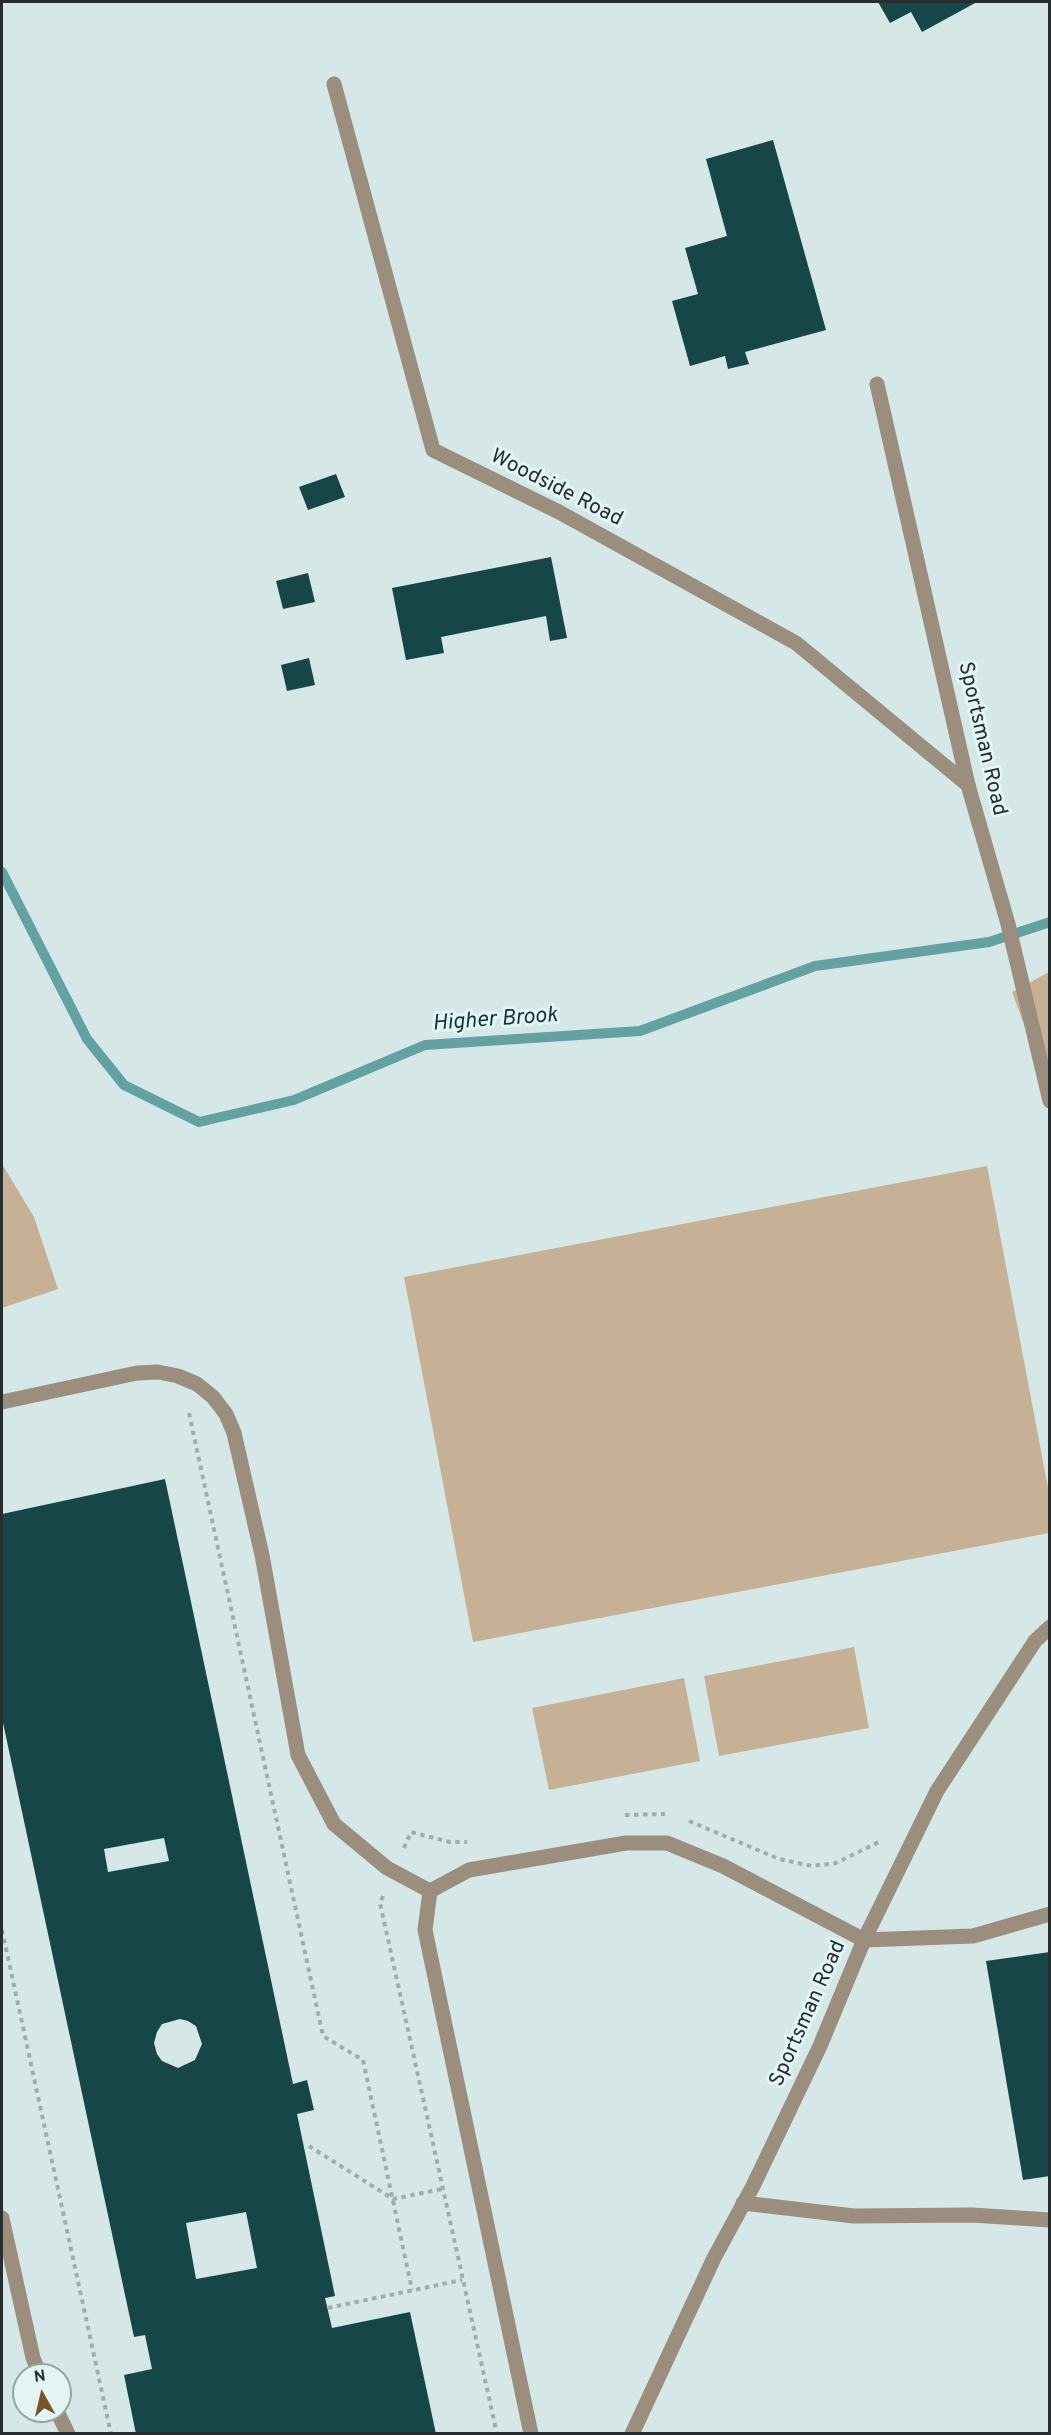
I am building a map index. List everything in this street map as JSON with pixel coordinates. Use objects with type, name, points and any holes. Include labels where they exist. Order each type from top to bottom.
[{"type":"street","name":"Woodside Road","points":[[334,84],[433,450],[558,512],[796,643],[968,785]]},
{"type":"street","name":"Sportsman Road","points":[[877,384],[968,785],[1008,924],[1050,1101]]},
{"type":"street","points":[[2,1402],[137,1373],[158,1372],[178,1376],[197,1384],[213,1397],[234,1433],[262,1555],[298,1755],[334,1824],[394,1872],[430,1891]]},
{"type":"street","name":"Sportsman Road","points":[[632,2433],[714,2258],[820,2046],[864,1940],[937,1791],[1035,1641],[1050,1627]]},
{"type":"street","points":[[430,1891],[469,1870],[626,1843],[668,1844],[723,1866],[864,1940],[973,1936],[1050,1914]]},
{"type":"street","points":[[430,1891],[424,1930],[531,2433]]},
{"type":"street","points":[[743,2203],[854,2216],[972,2215],[1050,2220]]},
{"type":"street","points":[[2,2218],[35,2363]]},
{"type":"path","points":[[181,1407],[189,1413],[323,2036],[363,2061],[412,2290]]},
{"type":"path","points":[[411,1832],[380,1903],[497,2433]]},
{"type":"path","points":[[2,1930],[111,2433]]},
{"type":"path","points":[[309,2146],[393,2199],[442,2189]]},
{"type":"path","points":[[328,2308],[462,2280]]},
{"type":"shaded area","points":[[1049,972],[1049,1092],[1012,992]]},
{"type":"shaded area","points":[[2,1164],[34,1217],[58,1289],[2,1308]]},
{"type":"shaded area","points":[[987,1166],[1049,1493],[1049,1533],[473,1642],[404,1277]]},
{"type":"shaded area","points":[[854,1647],[869,1728],[719,1756],[704,1676]]},
{"type":"shaded area","points":[[684,1678],[700,1761],[549,1790],[532,1708]]},
{"type":"building","points":[[878,2],[977,2],[922,32],[911,12],[890,23]]},
{"type":"building","points":[[773,140],[826,330],[745,352],[749,364],[728,369],[725,356],[690,366],[672,301],[698,294],[685,248],[727,236],[706,159]]},
{"type":"building","points":[[336,474],[345,497],[308,510],[299,487]]},
{"type":"building","points":[[551,557],[567,638],[550,641],[546,616],[441,637],[444,653],[406,660],[392,588]]},
{"type":"building","points":[[308,573],[315,602],[283,609],[276,581]]},
{"type":"building","points":[[309,658],[315,685],[287,691],[281,665]]},
{"type":"building","points":[[165,1479],[293,2084],[307,2080],[314,2110],[297,2114],[335,2296],[325,2298],[332,2328],[410,2312],[436,2434],[136,2434],[124,2375],[152,2369],[145,2335],[134,2337],[2,1718],[2,1514]],"holes":[[[164,1838],[169,1861],[108,1872],[104,1849]],[[180,2019],[196,2026],[202,2044],[195,2060],[178,2068],[162,2061],[154,2043],[162,2024]],[[246,2212],[257,2268],[196,2279],[186,2223]]]},
{"type":"building","points":[[1050,1952],[1050,2176],[1023,2180],[986,1961]]},
{"type":"waterway","name":"Higher Brook","points":[[2,872],[87,1039],[124,1085],[199,1122],[294,1100],[425,1045],[640,1031],[815,966],[989,942],[1050,922]]}]
